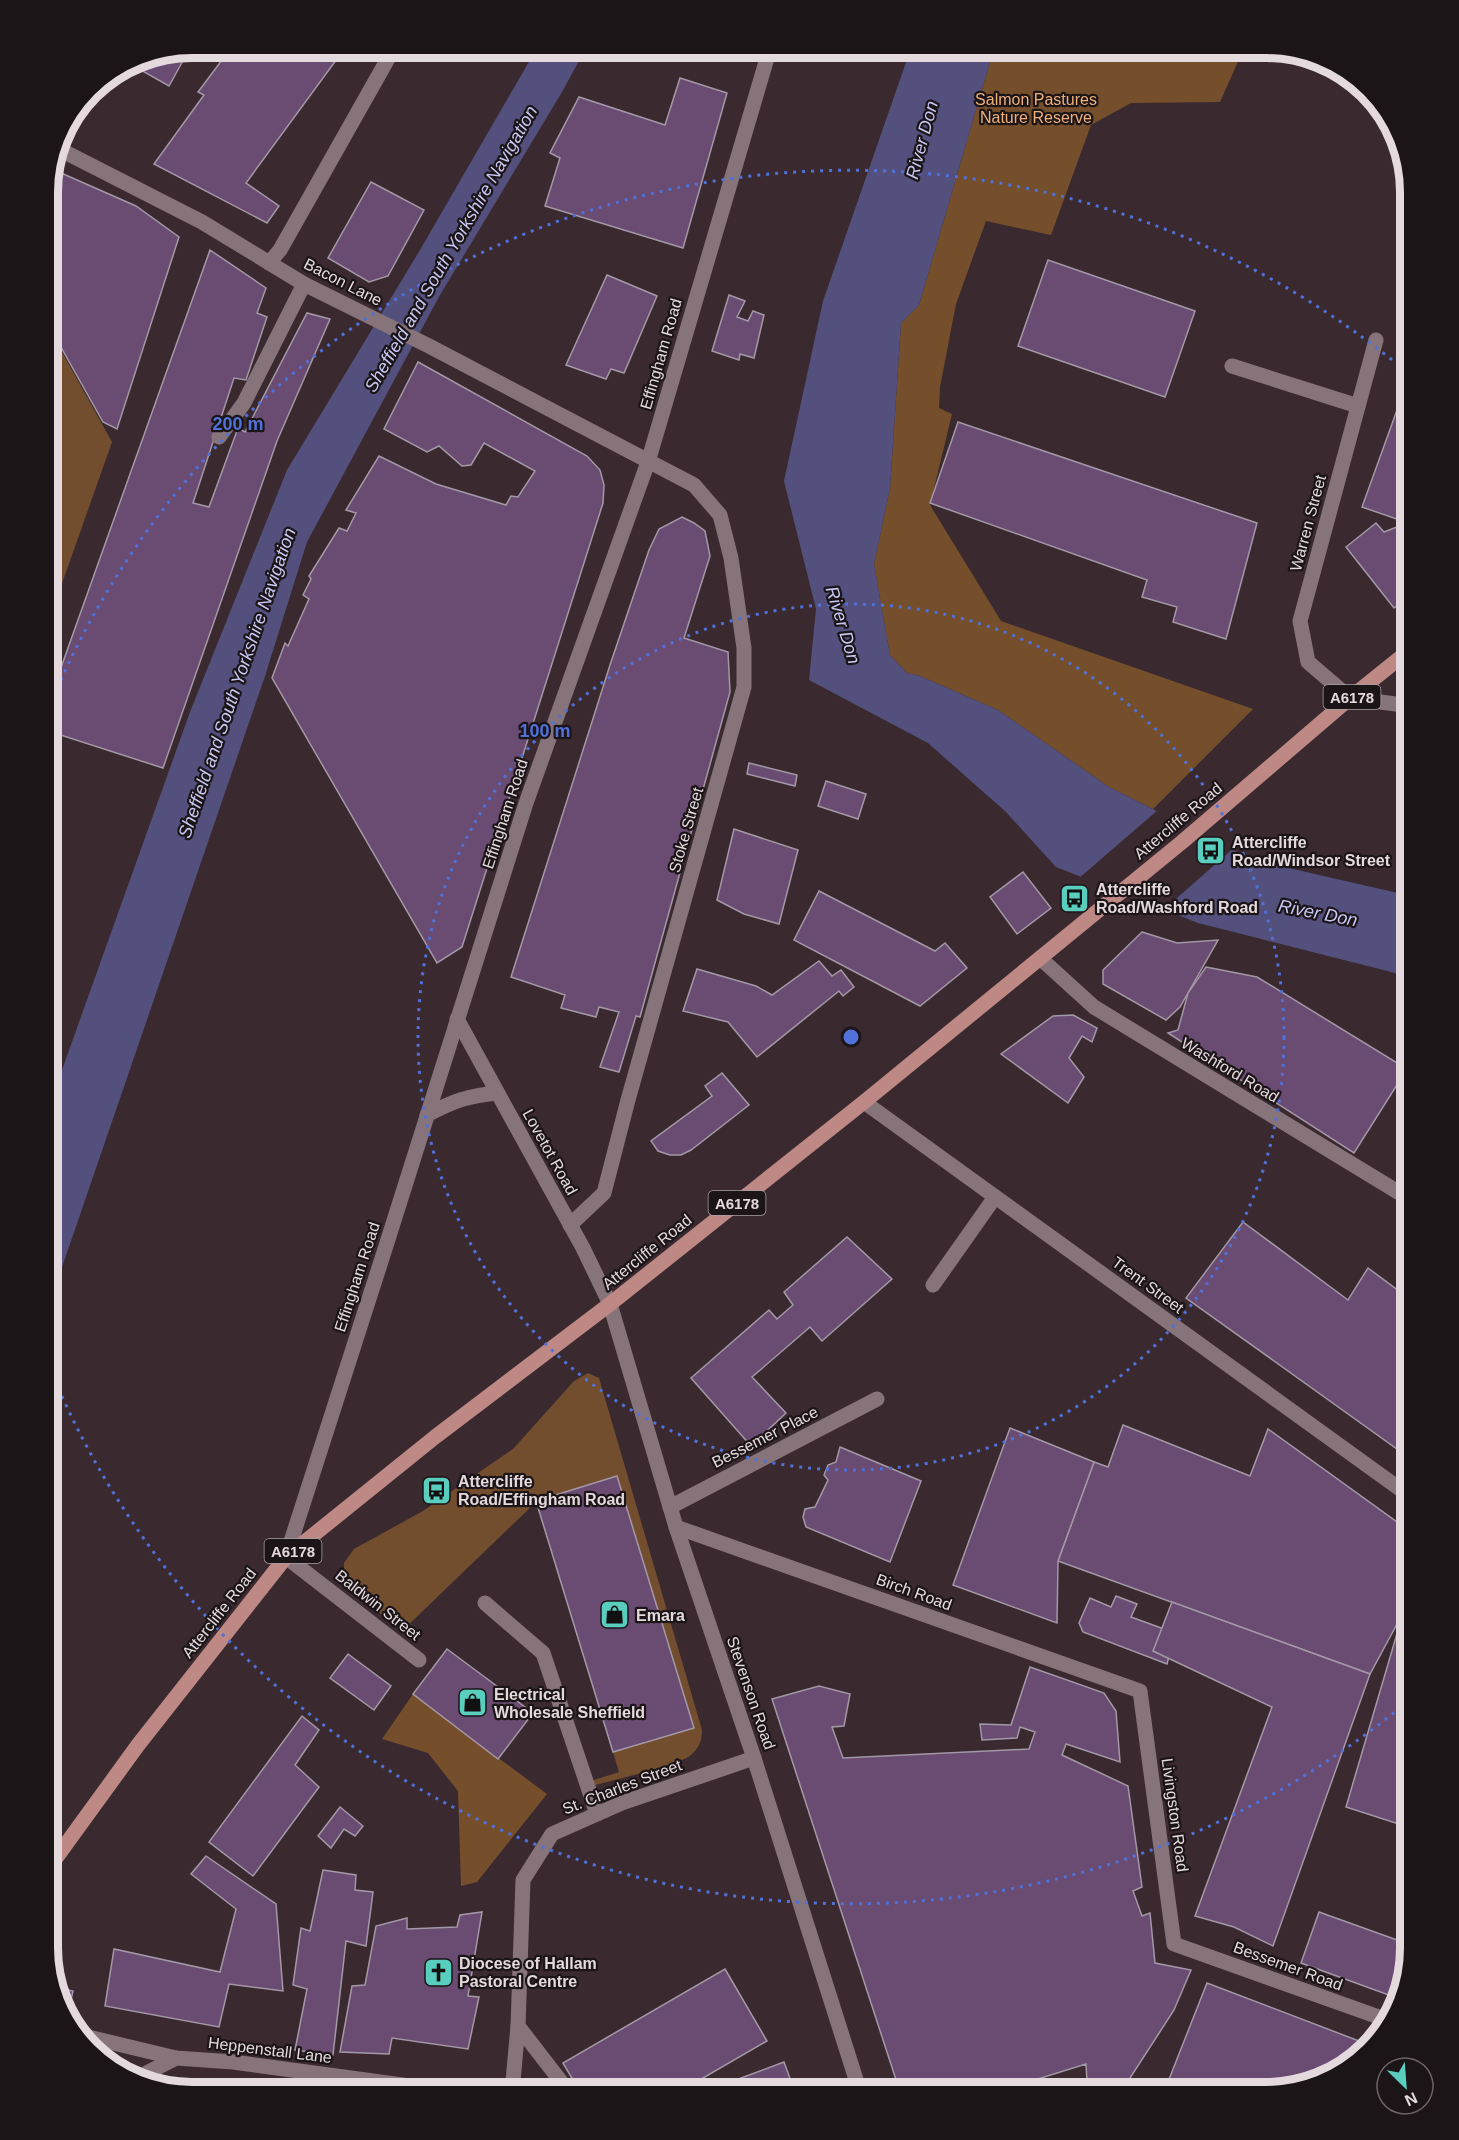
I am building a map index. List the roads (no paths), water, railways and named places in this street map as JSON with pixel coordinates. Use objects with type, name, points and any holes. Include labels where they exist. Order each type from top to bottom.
[{"type":"main road","name":"Attercliffe Road","points":[[58,1855],[138,1745],[286,1557],[435,1437],[610,1304],[864,1102],[1257,779],[1400,658]]},
{"type":"street","points":[[269,263],[280,250],[388,58]]},
{"type":"street","name":"Effingham Road","points":[[286,1557],[526,803],[648,462],[767,59]]},
{"type":"street","name":"Bacon Lane","points":[[65,151],[202,222],[304,284],[429,346],[648,462]]},
{"type":"street","points":[[219,437],[244,403],[304,284]]},
{"type":"street","name":"Warren Street","points":[[1350,698],[1308,662],[1300,621],[1376,340]]},
{"type":"street","points":[[1232,366],[1358,406]]},
{"type":"street","name":"Stoke Street","points":[[570,1225],[604,1193],[744,687],[744,648],[731,558],[720,515],[694,485],[648,462]]},
{"type":"street","points":[[1350,698],[1400,705]]},
{"type":"street","name":"Washford Road","points":[[1040,958],[1094,1007],[1400,1193]]},
{"type":"street","name":"Lovetot Road","points":[[457,1019],[570,1225],[610,1304]]},
{"type":"street","points":[[427,1115],[471,1095],[497,1093]]},
{"type":"street","name":"Trent Street","points":[[864,1102],[1400,1489]]},
{"type":"street","points":[[933,1285],[995,1197]]},
{"type":"street","name":"Stevenson Road","points":[[610,1304],[676,1527],[754,1758],[857,2082]]},
{"type":"street","name":"Bessemer Place","points":[[670,1507],[877,1399]]},
{"type":"street","name":"Birch Road","points":[[676,1527],[1140,1691]]},
{"type":"street","name":"Baldwin Street","points":[[286,1557],[419,1660]]},
{"type":"street","points":[[485,1603],[543,1653],[597,1814]]},
{"type":"street","name":"Livingston Road","points":[[1140,1691],[1174,1944]]},
{"type":"street","name":"St. Charles Street","points":[[513,2081],[518,2026],[523,1880],[552,1834],[622,1803],[754,1758]]},
{"type":"street","name":"Bessemer Road","points":[[1174,1944],[1381,2018]]},
{"type":"street","points":[[518,2026],[561,2081]]},
{"type":"street","name":"Heppenstall Lane","points":[[95,2039],[176,2058],[233,2062],[374,2081]]},
{"type":"street","points":[[147,2073],[176,2058]]},
{"type":"water","name":"Sheffield and South Yorkshire Navigation","points":[[531,58],[580,58],[440,295],[307,542],[265,676],[58,1278],[58,1080],[190,712],[287,470],[420,250]]},
{"type":"water","name":"River Don","points":[[907,59],[991,59],[919,305],[901,323],[890,488],[874,564],[890,655],[907,673],[920,676],[998,710],[1109,787],[1254,860],[1400,893],[1400,974],[1198,923],[1056,867],[1006,812],[928,743],[809,680],[816,609],[784,481],[823,301]]},
{"type":"place","name":"Attercliffe Road/Windsor Street","points":[[1211,851]]},
{"type":"place","name":"Attercliffe Road/Washford Road","points":[[1075,898]]},
{"type":"place","name":"Attercliffe Road/Effingham Road","points":[[437,1490]]},
{"type":"place","name":"Emara","points":[[615,1615]]},
{"type":"place","name":"Electrical Wholesale Sheffield","points":[[473,1703]]},
{"type":"place","name":"Diocese of Hallam Pastoral Centre","points":[[438,1972]]},
{"type":"park label","name":"Salmon Pastures Nature Reserve","points":[[1036,108]]}]
